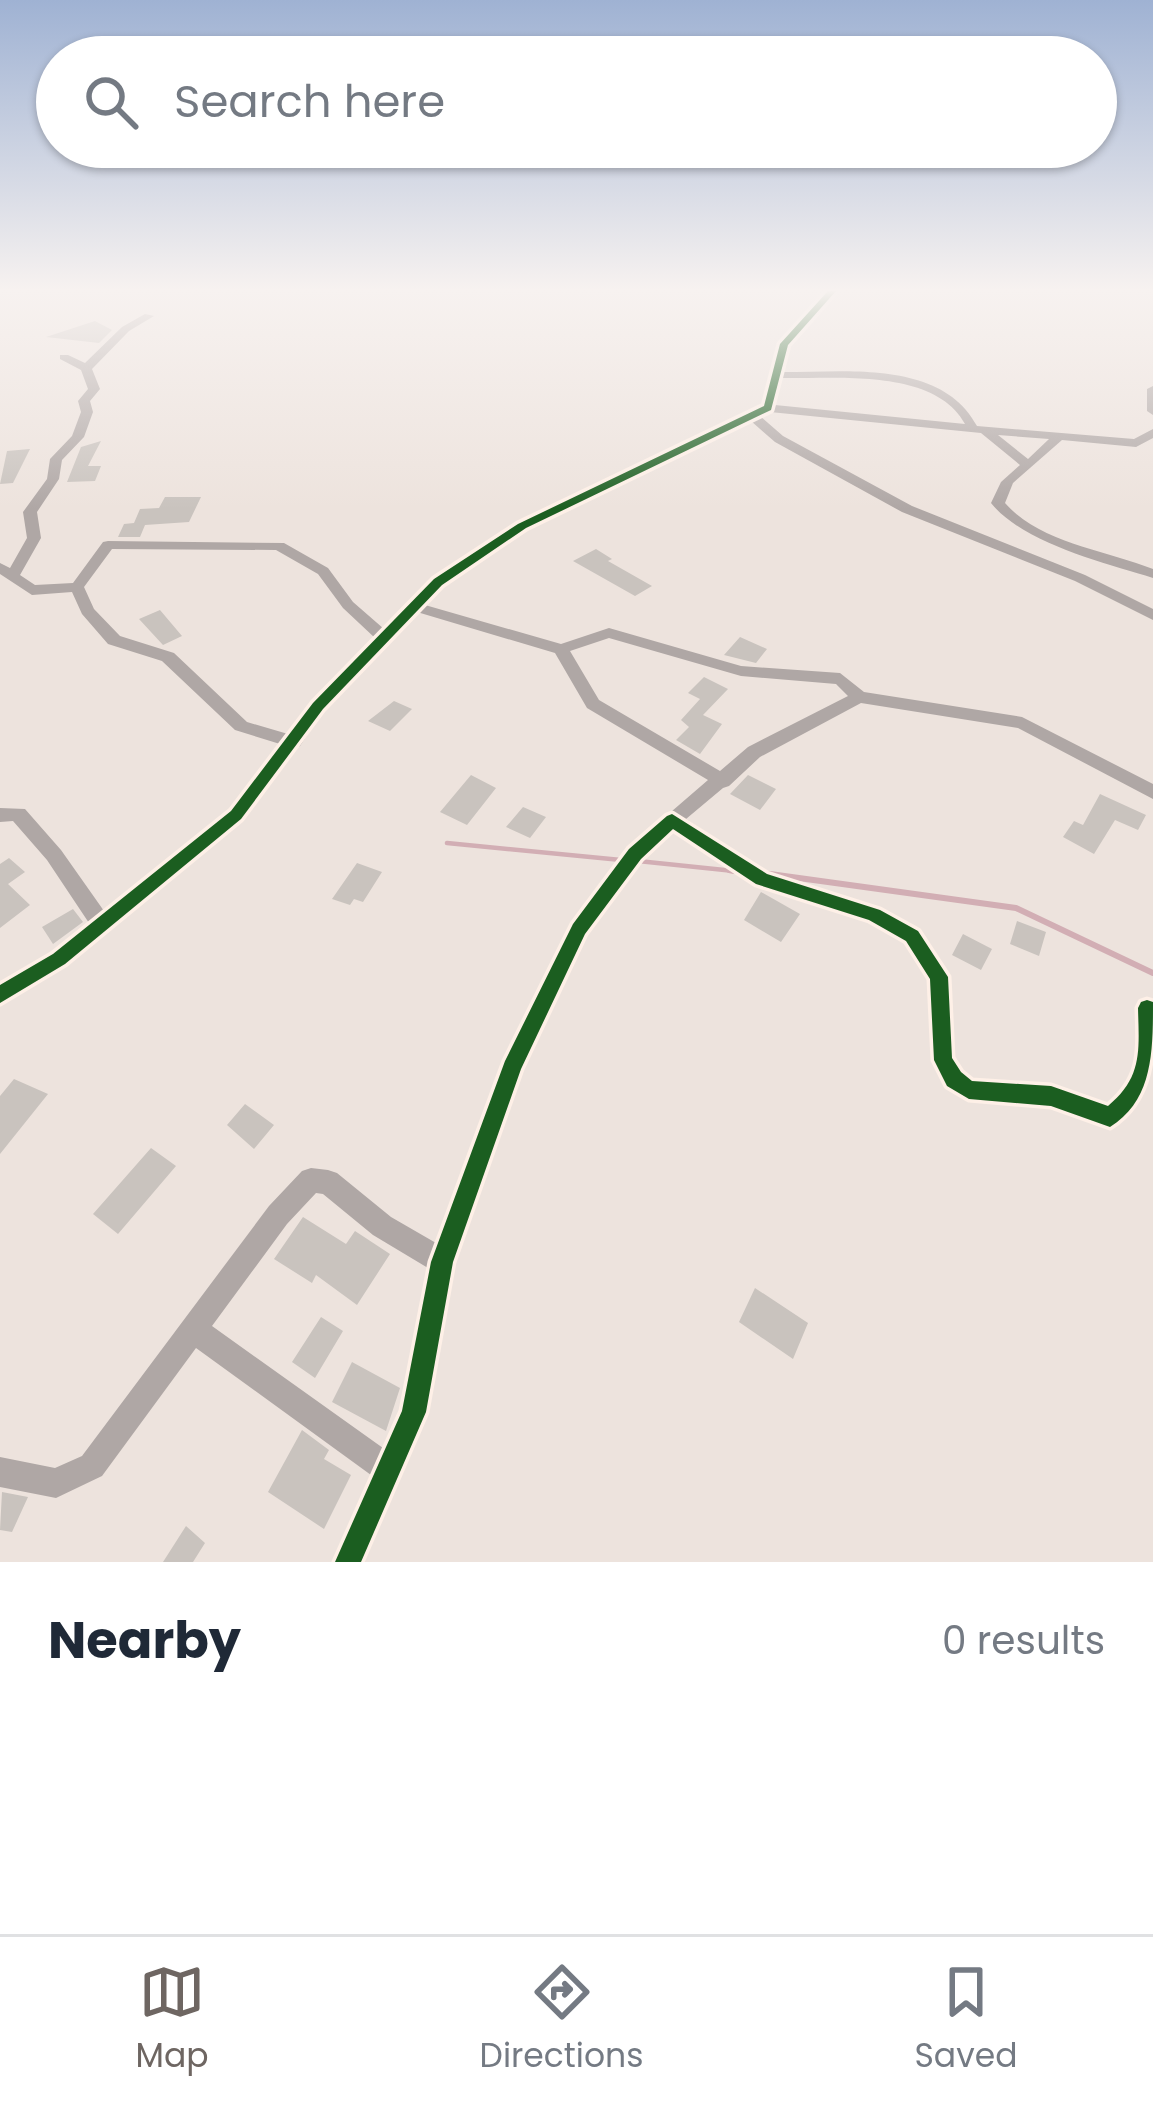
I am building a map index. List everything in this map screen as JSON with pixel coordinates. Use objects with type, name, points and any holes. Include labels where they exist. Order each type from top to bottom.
[{"type":"street","points":[[77,587],[32,590],[6,572],[34,538],[30,512],[52,479],[56,459],[78,437],[87,412],[84,401],[94,389],[86,368],[78,364]]},
{"type":"street","points":[[86,368],[91,364]]},
{"type":"street","points":[[768,408],[779,364]]},
{"type":"street","points":[[775,375],[933,386],[967,409],[978,430],[1028,465]]},
{"type":"street","points":[[1153,388],[1153,411]]},
{"type":"street","points":[[0,995],[102,926],[236,815],[318,706],[412,606],[495,541],[751,415],[768,408],[1136,443],[1153,433]]},
{"type":"street","points":[[751,415],[779,439],[907,509],[1080,578],[1153,615]]},
{"type":"street","points":[[1060,436],[1007,478],[998,503],[1005,514],[1046,536],[1153,574]]},
{"type":"street","points":[[77,587],[108,544],[280,546],[323,571],[348,605],[385,638]]},
{"type":"street","points":[[77,587],[86,611],[114,640],[168,657],[241,726],[293,742]]},
{"type":"street","points":[[412,606],[561,649],[609,633],[741,671],[840,679],[859,697],[1022,723],[1153,792]]},
{"type":"street","points":[[561,649],[592,704],[723,781]]},
{"type":"street","points":[[348,1562],[414,1412],[442,1262],[512,1066],[563,958],[634,854],[672,820],[770,742],[859,697]]},
{"type":"street","points":[[0,800],[54,854],[102,926]]},
{"type":"street","points":[[672,820],[762,879],[874,915],[912,937],[939,977],[943,1060],[954,1079],[969,1090],[1051,1096],[1100,1118],[1111,1117],[1145,1089],[1151,1069],[1147,1008]]},
{"type":"street","points":[[0,1472],[56,1483],[92,1466],[278,1215],[311,1180],[328,1182],[382,1226],[442,1262]]},
{"type":"street","points":[[195,1330],[386,1468]]},
{"type":"building","points":[[101,441],[88,466],[101,466],[95,481],[67,482],[81,447]]},
{"type":"building","points":[[30,449],[13,483],[0,484],[7,451]]},
{"type":"building","points":[[165,497],[201,497],[189,522],[145,525],[140,537],[118,537],[124,524],[134,523],[140,509],[159,508]]},
{"type":"building","points":[[596,549],[652,586],[635,596],[573,561]]},
{"type":"building","points":[[160,610],[182,636],[163,645],[139,619]]},
{"type":"building","points":[[740,637],[767,649],[756,663],[724,655]]},
{"type":"building","points":[[704,677],[728,689],[703,715],[722,724],[700,754],[676,740],[689,727],[681,720],[700,699],[688,693]]},
{"type":"building","points":[[394,701],[412,709],[390,731],[368,721]]},
{"type":"building","points":[[471,775],[496,788],[467,825],[440,812]]},
{"type":"building","points":[[748,775],[776,789],[760,810],[730,794]]},
{"type":"building","points":[[1100,794],[1146,815],[1138,830],[1115,820],[1094,854],[1063,837],[1074,821],[1083,825]]},
{"type":"building","points":[[523,807],[546,817],[530,838],[506,827]]},
{"type":"building","points":[[9,858],[25,872],[8,884],[30,905],[0,928],[0,864]]},
{"type":"building","points":[[357,863],[382,872],[363,902],[354,899],[350,905],[332,899]]},
{"type":"building","points":[[761,892],[800,914],[781,942],[744,920]]},
{"type":"building","points":[[73,909],[83,922],[53,944],[42,927]]},
{"type":"building","points":[[1017,921],[1046,932],[1039,956],[1010,944]]},
{"type":"building","points":[[963,934],[992,949],[981,970],[952,955]]},
{"type":"building","points":[[14,1079],[48,1094],[0,1154],[0,1096]]},
{"type":"building","points":[[245,1104],[274,1125],[254,1149],[227,1125]]},
{"type":"building","points":[[151,1148],[176,1166],[118,1234],[93,1214]]},
{"type":"building","points":[[303,1217],[346,1244],[355,1231],[390,1254],[357,1305],[316,1275],[312,1283],[274,1259]]},
{"type":"building","points":[[755,1288],[808,1323],[793,1359],[739,1322]]},
{"type":"building","points":[[321,1317],[343,1331],[315,1378],[292,1362]]},
{"type":"building","points":[[352,1362],[400,1388],[386,1431],[332,1402]]},
{"type":"building","points":[[302,1430],[329,1450],[324,1459],[351,1475],[324,1529],[268,1492]]},
{"type":"building","points":[[2,1492],[28,1497],[12,1532],[0,1530]]},
{"type":"building","points":[[186,1526],[205,1543],[193,1562],[163,1562]]},
{"type":"waterway","points":[[447,843],[621,860]]},
{"type":"waterway","points":[[638,861],[734,871],[729,870]]},
{"type":"waterway","points":[[770,874],[1016,908],[1153,973]]},
{"type":"cycle path","points":[[0,995],[59,959],[236,815],[318,706],[438,582],[522,526],[768,408],[779,364]]},
{"type":"cycle path","points":[[348,1562],[414,1412],[442,1262],[512,1067],[579,929],[635,854],[672,820],[762,879],[874,915],[912,936],[939,977],[943,1060],[954,1079],[969,1090],[1051,1096],[1110,1117],[1141,1082],[1148,1043],[1147,1008]]}]
